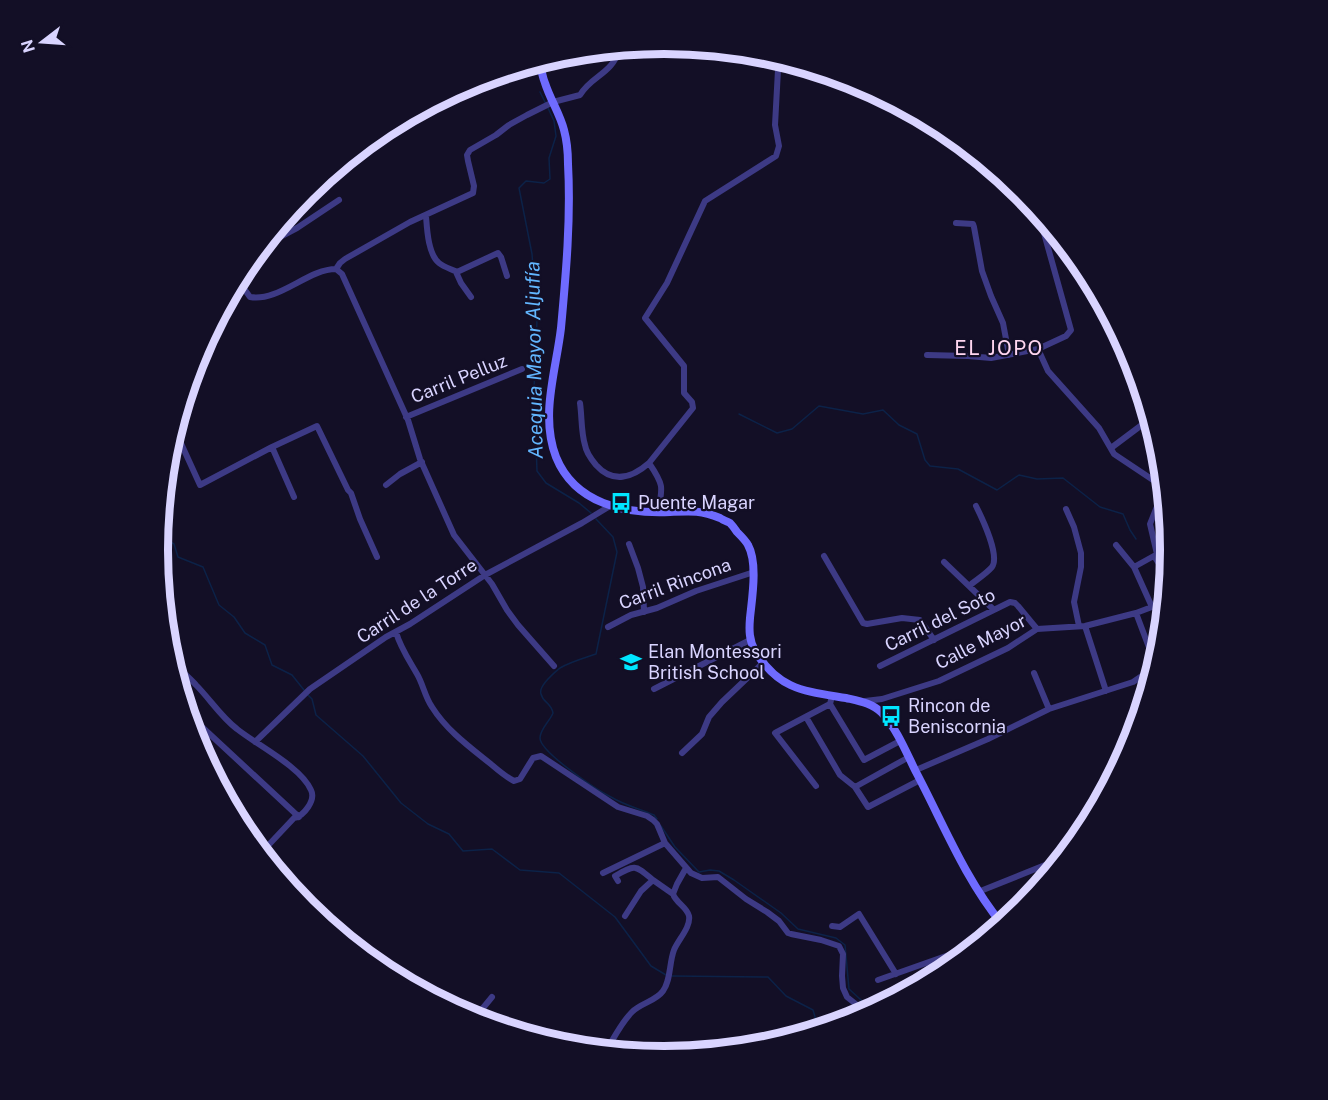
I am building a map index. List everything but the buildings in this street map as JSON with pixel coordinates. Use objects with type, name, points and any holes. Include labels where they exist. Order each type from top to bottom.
[{"type":"main road","points":[[542,70],[549,104],[564,129],[568,164],[568,240],[560,331],[550,387],[549,423],[558,460],[568,478],[580,489],[610,506],[626,510],[658,512],[694,510],[729,522],[749,546],[754,572],[750,640],[763,663],[770,672],[791,687],[831,700],[855,700],[872,705],[885,717],[916,770],[978,892],[997,917]]},
{"type":"street","points":[[336,269],[345,259],[388,233],[473,193],[474,186],[467,155],[470,150],[517,120],[549,104],[580,95],[584,88],[609,69],[617,56]]},
{"type":"street","points":[[580,403],[585,446],[591,458],[604,473],[614,477],[640,471],[693,408],[692,402],[684,393],[684,366],[645,318],[667,283],[705,201],[776,156],[779,146],[775,125],[779,68]]},
{"type":"street","points":[[279,238],[339,200]]},
{"type":"street","points":[[426,216],[429,239],[435,258],[456,272],[471,297]]},
{"type":"street","points":[[956,223],[973,224],[982,271],[1004,323],[1009,355]]},
{"type":"street","points":[[927,355],[991,358],[1038,349],[1066,336],[1071,330],[1043,230]]},
{"type":"street","points":[[456,272],[498,253],[507,276]]},
{"type":"street","points":[[243,288],[250,297],[259,298],[331,269],[336,269],[342,274],[406,417],[422,462],[454,535],[492,584],[518,625],[554,666]]},
{"type":"street","points":[[1038,349],[1048,371],[1099,428],[1114,454],[1155,482]]},
{"type":"street","name":"Carril Pelluz","points":[[406,417],[522,369]]},
{"type":"street","points":[[1111,448],[1144,424]]},
{"type":"street","points":[[180,444],[200,486],[272,447],[317,426],[351,493],[377,557]]},
{"type":"street","points":[[272,447],[294,496]]},
{"type":"street","points":[[386,485],[422,462]]},
{"type":"street","points":[[649,463],[662,484],[663,491],[658,512]]},
{"type":"street","points":[[1158,505],[1150,524],[1156,555],[1160,562]]},
{"type":"street","name":"Carril de la Torre","points":[[255,742],[310,689],[386,637],[485,575],[610,506]]},
{"type":"street","points":[[969,586],[991,568],[994,561],[987,529],[976,506]]},
{"type":"street","points":[[1066,509],[1081,553],[1081,567],[1074,602],[1106,691]]},
{"type":"street","points":[[629,544],[641,577],[644,612]]},
{"type":"street","points":[[1116,545],[1134,567],[1152,606]]},
{"type":"street","points":[[1134,567],[1160,553]]},
{"type":"street","points":[[824,556],[863,623],[902,618],[920,620],[934,640]]},
{"type":"street","points":[[944,562],[993,609]]},
{"type":"street","name":"Carril Rincona","points":[[608,627],[631,615],[657,608],[715,584],[754,572]]},
{"type":"street","name":"Carril del Soto","points":[[880,666],[1006,603],[1015,603],[1037,629]]},
{"type":"street","name":"Calle Mayor","points":[[855,700],[882,699],[939,681],[1008,648],[1037,629],[1082,626],[1136,613],[1157,604]]},
{"type":"street","points":[[1136,613],[1149,651]]},
{"type":"street","points":[[396,632],[432,708],[460,739],[511,780],[520,779],[533,758],[541,756],[618,807],[653,820],[665,843],[686,868],[696,876],[718,877],[746,900],[779,921],[788,933],[838,946],[843,954],[842,983],[845,993],[858,1006]]},
{"type":"street","points":[[654,689],[750,640]]},
{"type":"street","points":[[682,753],[702,734],[709,717],[722,702],[763,663]]},
{"type":"street","points":[[184,673],[230,723],[285,763],[311,788],[311,801],[299,817],[294,818],[267,847]]},
{"type":"street","points":[[1034,673],[1049,709]]},
{"type":"street","points":[[916,770],[983,742],[1049,709],[1133,682],[1144,675]]},
{"type":"street","points":[[882,699],[879,705],[885,717]]},
{"type":"street","points":[[816,786],[776,733],[831,700],[864,760],[900,741]]},
{"type":"street","points":[[806,717],[840,775],[855,787],[868,807],[921,780]]},
{"type":"street","points":[[200,724],[299,817]]},
{"type":"street","points":[[855,787],[909,757]]},
{"type":"street","points":[[603,873],[665,843]]},
{"type":"street","points":[[978,892],[1048,864]]},
{"type":"street","points":[[618,881],[615,876],[630,867],[638,868],[673,894]]},
{"type":"street","points":[[611,1043],[632,1012],[657,997],[666,985],[674,950],[689,922],[684,908],[675,900],[673,894],[686,868]]},
{"type":"street","points":[[625,916],[641,891],[653,880]]},
{"type":"street","points":[[832,926],[840,927],[860,914],[896,974]]},
{"type":"street","points":[[878,980],[951,954]]},
{"type":"street","points":[[481,1011],[492,997]]},
{"type":"waterway","name":"Acequia Mayor Aljufía","points":[[540,92],[546,104]]},
{"type":"waterway","name":"Acequia Mayor Aljufía","points":[[548,108],[554,121],[556,136],[549,158],[550,179],[544,183],[526,181],[519,188],[532,254],[537,320],[534,390],[537,471],[546,483],[591,513]]},
{"type":"waterway","points":[[739,414],[777,433],[792,429],[819,406],[863,414],[883,410],[899,425],[917,434],[925,460],[930,466],[958,469],[997,490],[1019,475],[1037,479],[1063,478],[1100,507],[1123,514],[1136,539]]},
{"type":"waterway","name":"Acequia Mayor Aljufía","points":[[596,519],[613,537],[617,552],[596,654],[560,668],[544,684],[541,694],[553,713],[540,738],[549,752],[582,779],[616,800],[654,815],[657,819]]},
{"type":"waterway","points":[[168,541],[174,544],[178,557],[203,567],[219,605],[234,617],[245,633],[265,645],[272,665],[292,675],[304,690]]},
{"type":"waterway","points":[[307,694],[312,699],[316,715],[363,756],[401,803],[428,824],[449,834],[463,851],[492,849],[520,870],[559,873],[615,917],[651,966],[666,975]]},
{"type":"waterway","name":"Acequia Mayor Aljufía","points":[[661,826],[675,847],[699,872],[719,871],[781,913],[798,929],[836,938],[845,945],[849,989],[865,1003]]},
{"type":"waterway","points":[[672,976],[768,977],[786,996],[813,1010],[817,1022]]},
{"type":"place","name":"Puente Magar","points":[[621,503]]},
{"type":"place","name":"Elan Montessori British School","points":[[631,662]]},
{"type":"place","name":"Rincon de Beniscornia","points":[[891,716]]},
{"type":"district","name":"EL JOPO","points":[[999,348]]}]
